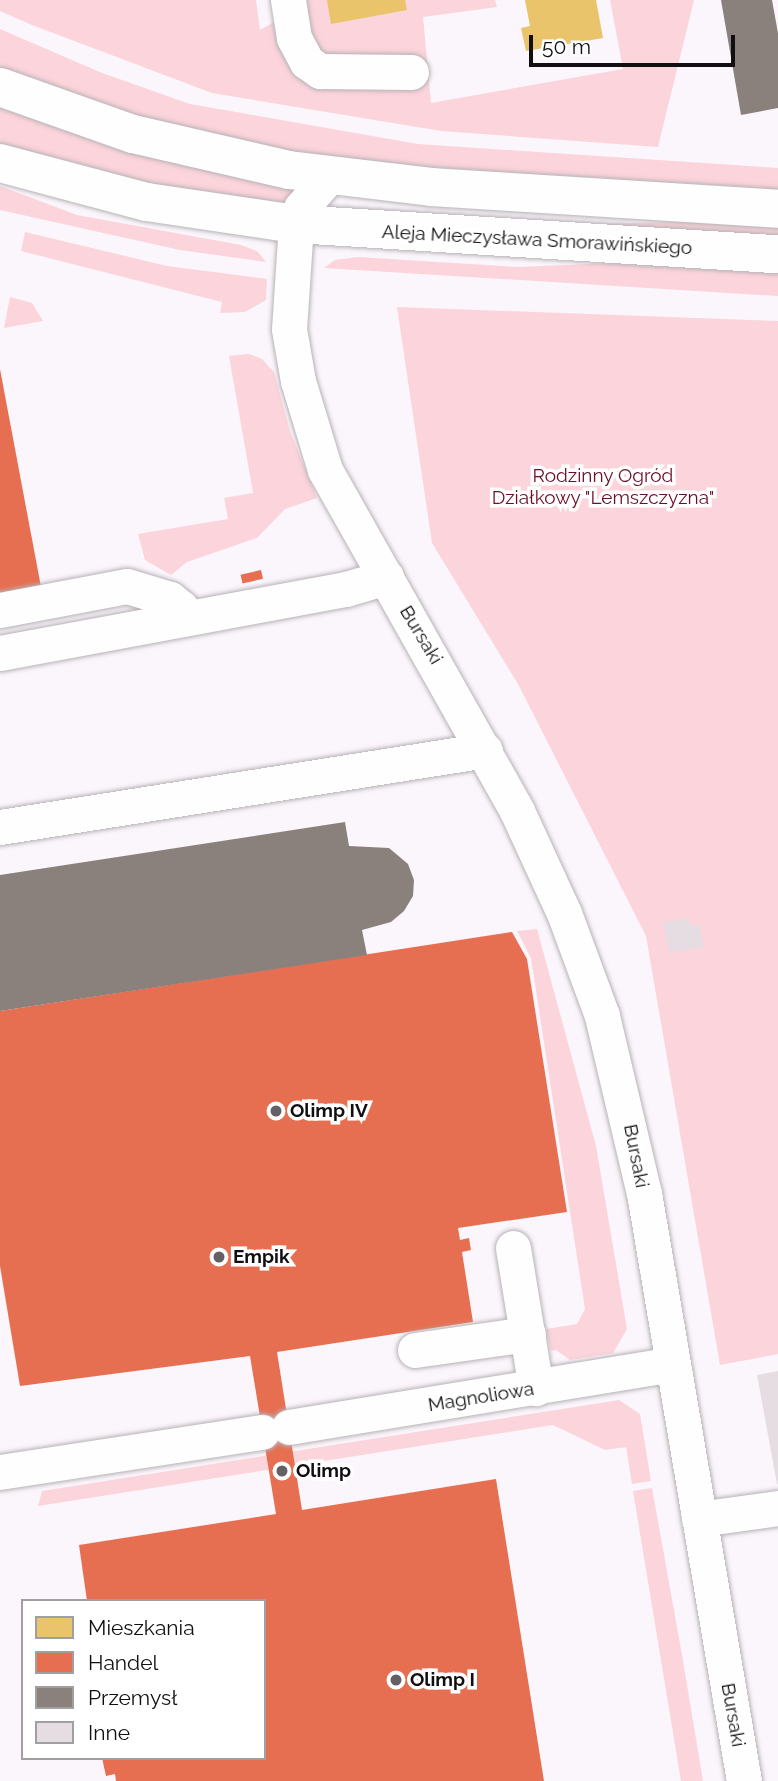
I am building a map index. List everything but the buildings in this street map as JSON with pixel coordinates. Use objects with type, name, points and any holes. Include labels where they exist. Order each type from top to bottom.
[{"type":"main road","points":[[0,87],[133,134],[330,176],[778,209]]},
{"type":"main road","name":"Aleja Mieczysława Smorawińskiego","points":[[0,163],[147,202],[296,224],[778,254]]},
{"type":"street","points":[[288,0],[294,38],[307,62],[320,71],[411,72]]},
{"type":"street","points":[[296,224],[301,208],[330,176]]},
{"type":"street","name":"Bursaki","points":[[296,224],[289,329],[298,381],[325,470],[485,750],[559,900],[602,1016],[631,1129],[744,1781]]},
{"type":"street","points":[[0,653],[346,589],[386,577]]},
{"type":"street","points":[[0,610],[127,586],[170,599],[181,608],[182,619]]},
{"type":"street","points":[[0,827],[485,750]]},
{"type":"street","points":[[513,1248],[536,1388]]},
{"type":"street","points":[[415,1350],[527,1334]]},
{"type":"street","name":"Magnoliowa","points":[[0,1472],[673,1364]]},
{"type":"street","points":[[0,1443],[0,1472]]},
{"type":"street","points":[[699,1519],[778,1508]]},
{"type":"green space","points":[[0,0],[256,0],[260,30],[288,14],[292,0],[495,0],[497,7],[423,17],[431,103],[623,69],[610,0],[694,0],[658,147],[441,131],[212,93],[0,11]]},
{"type":"green space","points":[[0,29],[102,73],[190,104],[418,144],[778,168],[778,193],[529,179],[285,152],[153,122],[0,71]]},
{"type":"green space","points":[[0,103],[306,187],[283,209],[164,188],[0,147]]},
{"type":"green space","points":[[0,186],[77,215],[241,245],[257,251],[266,262],[180,250],[0,210]]},
{"type":"green space","points":[[681,222],[778,228],[778,239],[590,224]]},
{"type":"green space","points":[[25,232],[167,266],[267,279],[266,300],[245,312],[220,313],[222,302],[21,251]]},
{"type":"green space","points":[[358,257],[518,267],[638,262],[778,270],[778,296],[324,268],[335,260]]},
{"type":"green space","points":[[10,297],[32,303],[43,321],[4,328]]},
{"type":"green space","name":"Rodzinny Ogród Działkowy \"Lemszczyzna\"","points":[[397,307],[778,321],[778,1354],[720,1365],[646,936],[518,684],[432,543]]},
{"type":"green space","points":[[249,354],[262,359],[274,372],[290,431],[317,498],[285,509],[257,538],[187,562],[171,575],[145,560],[138,534],[228,519],[224,498],[253,493],[229,356]]},
{"type":"green space","points":[[537,929],[596,1146],[627,1329],[613,1353],[570,1360],[556,1350],[551,1351],[546,1329],[577,1324],[585,1309],[531,958],[517,931]]},
{"type":"green space","points":[[619,1400],[640,1414],[651,1481],[632,1484],[626,1447],[605,1450],[553,1425],[38,1506],[42,1491]]},
{"type":"green space","points":[[652,1488],[703,1781],[681,1781],[633,1491]]},
{"type":"place","name":"Olimp IV","points":[[276,1111]]},
{"type":"place","name":"Empik","points":[[219,1257]]},
{"type":"place","name":"Olimp","points":[[282,1471]]},
{"type":"place","name":"Olimp I","points":[[396,1680]]}]
